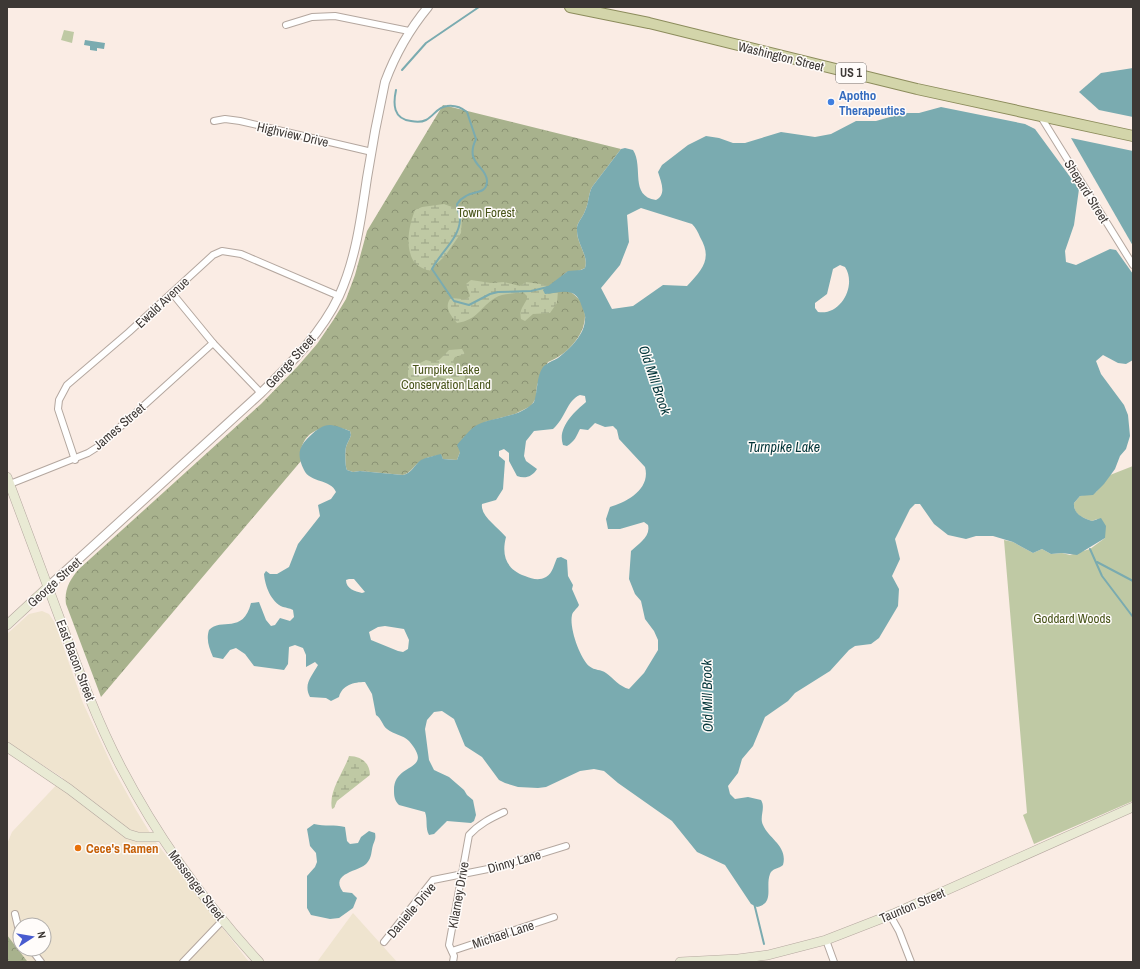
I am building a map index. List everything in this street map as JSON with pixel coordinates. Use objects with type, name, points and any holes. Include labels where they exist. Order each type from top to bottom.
[{"type":"main road","name":"Washington Street","points":[[570,7],[684,31],[869,77],[1041,117],[1133,136]]},
{"type":"main road","name":"East Bacon Street","points":[[8,481],[80,674],[105,735],[121,768],[161,837]]},
{"type":"main road","name":"George Street","points":[[7,625],[48,587]]},
{"type":"main road","name":"Messenger Street","points":[[7,747],[69,789],[128,834],[138,837],[161,837],[223,920],[259,962]]},
{"type":"main road","name":"Taunton Street","points":[[680,962],[738,959],[768,955],[826,940],[890,915],[1133,807]]},
{"type":"street","name":"George Street","points":[[48,587],[261,393],[310,340],[339,296],[354,253],[360,226],[385,82],[392,62],[409,31],[427,7]]},
{"type":"street","points":[[286,25],[312,16],[335,16],[409,31]]},
{"type":"street","name":"Shepard Street","points":[[1041,117],[1133,265]]},
{"type":"street","name":"Highview Drive","points":[[214,121],[225,119],[240,121],[372,152]]},
{"type":"street","name":"Ewald Avenue","points":[[75,460],[58,409],[59,400],[67,385],[213,255],[222,251],[231,251],[241,254],[339,296]]},
{"type":"street","points":[[172,293],[213,343],[261,393]]},
{"type":"street","name":"James Street","points":[[8,481],[75,460],[99,446],[213,343]]},
{"type":"street","name":"Kilarney Drive","points":[[453,962],[454,956],[449,945],[469,835],[475,828],[489,818],[504,812]]},
{"type":"street","name":"Dinny Lane","points":[[462,874],[498,867],[566,846]]},
{"type":"street","name":"Danielle Drive","points":[[384,942],[434,880],[462,874]]},
{"type":"street","points":[[890,915],[899,931],[911,962]]},
{"type":"street","name":"Michael Lane","points":[[452,951],[554,917]]},
{"type":"street","points":[[183,962],[223,920]]},
{"type":"street","points":[[826,940],[834,962]]},
{"type":"shaded area","points":[[42,611],[49,614],[55,623],[83,703],[114,770],[136,810],[155,841],[249,962],[26,962],[27,961],[24,957],[52,957],[52,917],[12,917],[12,942],[7,935],[7,844],[12,832],[63,778],[7,742],[7,634],[29,614]]},
{"type":"shaded area","points":[[353,913],[397,962],[317,962]]},
{"type":"green space","points":[[64,30],[74,32],[72,43],[61,40]]},
{"type":"green space","name":"Town Forest","points":[[443,105],[621,149],[592,187],[584,214],[577,226],[579,241],[586,263],[585,268],[579,271],[565,273],[558,291],[567,290],[578,298],[584,308],[585,318],[577,340],[559,357],[548,362],[537,385],[536,398],[531,406],[515,414],[485,422],[460,452],[457,460],[443,459],[441,455],[431,457],[421,461],[408,473],[403,475],[360,471],[353,472],[347,470],[346,468],[346,446],[351,435],[350,431],[332,427],[323,428],[308,436],[301,451],[301,461],[101,697],[66,604],[66,594],[70,581],[79,569],[261,404],[317,344],[346,299],[355,275],[367,231]]},
{"type":"green space","points":[[444,204],[460,210],[462,218],[461,233],[445,256],[429,271],[416,264],[412,257],[409,244],[409,230],[415,210],[422,207]]},
{"type":"green space","points":[[471,280],[491,283],[504,282],[520,286],[526,282],[547,285],[543,290],[549,294],[558,291],[557,303],[550,313],[533,314],[525,321],[521,319],[521,313],[527,296],[523,292],[505,294],[498,296],[470,319],[457,323],[449,312],[448,302],[453,298],[468,298],[470,296],[466,284]]},
{"type":"green space","name":"Turnpike Lake Conservation Land","points":[[462,349],[465,354],[455,357],[453,361],[455,366],[461,366],[464,369],[465,379],[460,384],[433,375],[415,382],[408,377],[408,367],[413,360],[420,363],[426,360],[433,362],[439,360],[449,350]]},
{"type":"green space","name":"Goddard Woods","points":[[1133,466],[1133,801],[1034,844],[1023,815],[1027,813],[1004,540],[1013,542],[1033,553],[1042,549],[1051,554],[1062,553],[1070,555],[1090,549],[1105,538],[1097,519],[1092,521],[1079,515],[1075,510],[1074,503],[1080,496],[1096,492],[1110,475]]},
{"type":"green space","points":[[349,756],[357,757],[364,761],[370,771],[370,775],[337,801],[332,809],[332,795]]},
{"type":"green space","points":[[7,935],[12,942],[12,957],[24,957],[27,961],[7,962]]},
{"type":"water","points":[[85,40],[105,43],[104,49],[97,48],[97,51],[90,50],[90,46],[84,45]]},
{"type":"water","points":[[1133,68],[1133,117],[1099,110],[1079,92],[1101,73]]},
{"type":"water","name":"Turnpike Lake","points":[[941,107],[1025,124],[1035,129],[1079,189],[1074,225],[1065,251],[1066,262],[1076,265],[1110,249],[1116,250],[1133,274],[1133,360],[1126,364],[1118,363],[1103,355],[1096,361],[1101,374],[1124,405],[1128,415],[1130,436],[1126,449],[1120,456],[1115,469],[1104,484],[1093,495],[1080,496],[1074,503],[1075,510],[1079,515],[1092,521],[1101,518],[1106,526],[1105,538],[1077,555],[1062,553],[1051,554],[1042,549],[1033,553],[1013,542],[993,536],[976,536],[966,539],[948,535],[934,524],[920,504],[915,504],[910,509],[895,539],[900,559],[892,576],[899,589],[898,606],[879,638],[871,644],[855,646],[849,650],[830,671],[795,693],[788,701],[765,717],[753,746],[742,759],[738,773],[728,786],[730,794],[735,799],[748,797],[761,800],[763,806],[763,825],[783,853],[783,865],[770,874],[768,898],[763,905],[757,907],[751,904],[725,865],[697,852],[672,821],[618,783],[604,771],[594,769],[580,771],[546,787],[538,788],[518,787],[505,783],[499,780],[482,757],[465,746],[454,719],[442,711],[434,712],[427,720],[425,729],[429,760],[434,770],[449,777],[473,800],[476,815],[474,821],[471,823],[447,821],[434,834],[429,835],[425,812],[399,805],[394,795],[395,782],[400,775],[416,763],[418,758],[416,751],[407,739],[392,732],[384,726],[380,718],[376,715],[372,694],[365,682],[349,685],[343,690],[339,697],[331,701],[326,698],[310,697],[307,688],[308,684],[318,665],[315,662],[306,667],[306,655],[303,648],[295,645],[289,647],[288,664],[284,670],[254,666],[245,654],[236,648],[230,650],[223,659],[213,657],[209,647],[209,630],[214,626],[232,624],[243,619],[251,603],[259,602],[266,620],[271,626],[275,625],[280,618],[290,621],[294,617],[293,610],[279,605],[272,598],[267,588],[264,574],[266,571],[270,574],[277,574],[289,567],[298,544],[320,516],[318,505],[331,499],[336,492],[330,485],[307,474],[300,459],[301,447],[315,431],[330,425],[350,431],[351,435],[345,452],[347,470],[353,472],[360,471],[403,475],[409,473],[421,460],[428,457],[441,454],[443,459],[457,460],[460,452],[457,445],[474,427],[484,422],[515,414],[522,411],[534,402],[539,375],[543,367],[558,358],[572,346],[580,336],[585,317],[579,300],[572,293],[562,292],[545,294],[543,290],[568,271],[581,270],[585,268],[586,263],[579,241],[577,226],[584,214],[592,187],[621,149],[625,148],[633,150],[636,157],[640,187],[643,193],[656,200],[662,191],[662,184],[658,172],[662,165],[688,145],[706,136],[719,138],[733,143],[745,143],[781,132],[815,137],[831,134],[856,121],[876,121],[904,113],[919,113]],"holes":[[[641,208],[692,224],[697,230],[704,245],[706,258],[697,275],[687,286],[663,285],[633,306],[612,309],[601,288],[620,265],[629,242],[627,215]],[[840,265],[845,267],[848,274],[848,290],[845,298],[834,309],[826,312],[818,312],[815,308],[815,303],[827,294],[833,269]],[[580,395],[585,396],[586,402],[576,411],[564,427],[562,433],[563,445],[567,446],[572,442],[580,429],[588,430],[595,423],[605,427],[613,426],[617,430],[619,439],[645,467],[646,475],[641,488],[630,498],[610,507],[606,519],[608,529],[620,529],[644,522],[648,525],[648,533],[646,537],[631,551],[629,579],[635,594],[641,601],[645,619],[654,631],[658,640],[658,650],[644,673],[629,689],[604,672],[593,669],[589,666],[579,650],[572,627],[573,614],[579,605],[572,589],[573,585],[568,576],[567,560],[561,557],[557,558],[550,573],[543,578],[538,579],[533,579],[514,570],[510,566],[505,556],[504,550],[506,537],[487,517],[482,508],[482,504],[496,500],[503,489],[505,461],[499,456],[499,451],[504,449],[509,453],[509,461],[517,476],[531,476],[537,469],[526,461],[524,456],[526,441],[534,431],[553,429],[576,397]],[[354,579],[365,592],[362,593],[349,588],[346,580]],[[385,626],[404,629],[409,640],[408,649],[403,652],[398,651],[371,640],[369,632],[378,627]]]},
{"type":"water","points":[[1071,138],[1133,151],[1133,246]]},
{"type":"water","points":[[314,824],[345,827],[347,841],[350,844],[358,843],[361,837],[369,831],[375,833],[375,839],[369,861],[363,866],[347,873],[340,880],[340,885],[343,892],[352,893],[357,898],[353,908],[339,918],[330,919],[311,915],[307,908],[307,876],[315,867],[317,862],[316,853],[310,846],[307,829]]},
{"type":"waterway","name":"Old Mill Brook","points":[[402,70],[426,43],[479,7]]},
{"type":"waterway","name":"Old Mill Brook","points":[[396,90],[396,110],[405,120],[417,122],[423,121],[444,107],[458,107],[467,112],[476,139],[473,147],[473,154],[474,159],[486,176],[487,181],[485,188],[480,192],[469,194],[457,204],[460,218],[459,227],[453,240],[432,269],[454,301],[469,305],[490,294],[498,292],[531,291],[548,287]]},
{"type":"waterway","points":[[1090,549],[1102,576],[1133,617]]},
{"type":"waterway","points":[[1097,562],[1133,581]]},
{"type":"waterway","name":"Old Mill Brook","points":[[754,903],[764,944]]},
{"type":"place","name":"Apotho Therapeutics","points":[[831,102]]},
{"type":"place","name":"Cece's Ramen","points":[[78,848]]}]
